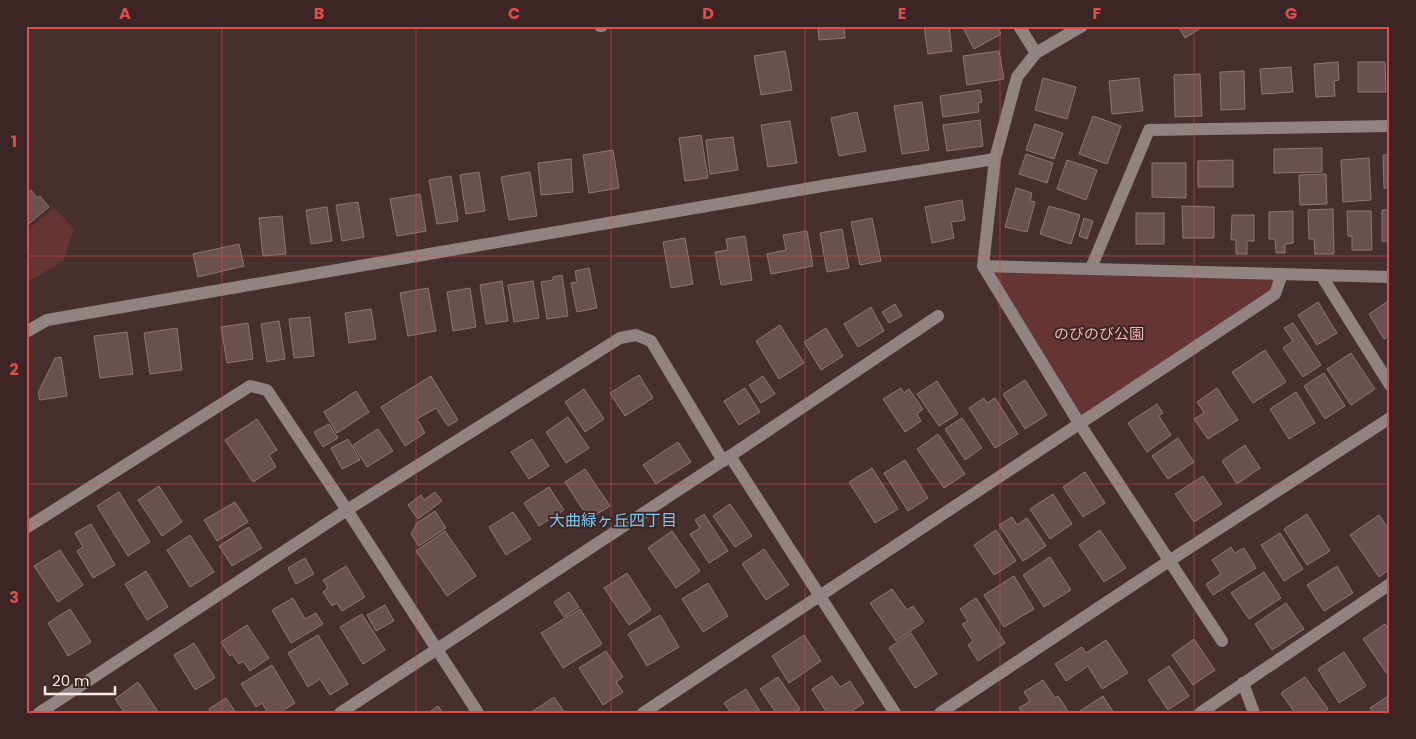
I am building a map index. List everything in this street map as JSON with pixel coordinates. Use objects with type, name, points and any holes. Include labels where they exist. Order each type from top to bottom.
[{"type":"street","points":[[1019,26],[1036,53]]},
{"type":"street","points":[[1082,26],[1036,53],[1017,77],[995,159],[983,266],[1079,424],[1222,640]]},
{"type":"street","points":[[1091,268],[1149,130],[1390,126]]},
{"type":"street","points":[[26,332],[47,320],[828,185],[995,159]]},
{"type":"street","points":[[983,266],[1390,277]]},
{"type":"street","points":[[644,713],[1275,294],[1282,274]]},
{"type":"street","points":[[1321,276],[1390,385]]},
{"type":"street","points":[[340,713],[938,316]]},
{"type":"street","points":[[39,713],[347,510],[620,338],[636,335],[651,341],[895,713]]},
{"type":"street","points":[[26,528],[250,386],[267,390],[478,713]]},
{"type":"street","points":[[940,713],[1170,560],[1390,418]]},
{"type":"street","points":[[1200,713],[1390,584]]},
{"type":"street","points":[[1243,683],[1254,713]]},
{"type":"green space","points":[[54,208],[74,229],[63,261],[26,283],[26,231]]},
{"type":"green space","name":"のびのび公園","points":[[983,266],[1282,274],[1265,301],[1079,423]]},
{"type":"building","points":[[818,26],[844,26],[845,38],[819,40]]},
{"type":"building","points":[[924,26],[949,26],[952,51],[928,54]]},
{"type":"building","points":[[962,26],[997,26],[1001,34],[974,49]]},
{"type":"building","points":[[1178,26],[1204,26],[1185,38]]},
{"type":"building","points":[[785,51],[792,90],[761,95],[754,56]]},
{"type":"building","points":[[999,51],[1004,79],[967,85],[963,56]]},
{"type":"building","points":[[1338,62],[1339,80],[1334,81],[1335,96],[1316,97],[1314,64]]},
{"type":"building","points":[[1358,62],[1385,62],[1386,92],[1358,92]]},
{"type":"building","points":[[1291,67],[1293,92],[1262,94],[1260,69]]},
{"type":"building","points":[[1244,71],[1245,109],[1221,110],[1220,72]]},
{"type":"building","points":[[1200,74],[1202,116],[1175,117],[1174,75]]},
{"type":"building","points":[[1043,78],[1076,87],[1067,119],[1035,110]]},
{"type":"building","points":[[1139,78],[1143,111],[1112,114],[1109,81]]},
{"type":"building","points":[[980,90],[982,102],[978,103],[979,112],[943,117],[940,96]]},
{"type":"building","points":[[922,102],[929,150],[902,154],[894,106]]},
{"type":"building","points":[[857,112],[866,151],[839,156],[831,118]]},
{"type":"building","points":[[1093,116],[1121,126],[1107,164],[1079,154]]},
{"type":"building","points":[[980,120],[983,146],[947,151],[943,125]]},
{"type":"building","points":[[790,121],[797,163],[768,167],[761,125]]},
{"type":"building","points":[[1035,124],[1063,133],[1054,159],[1026,150]]},
{"type":"building","points":[[701,135],[708,178],[685,181],[679,138]]},
{"type":"building","points":[[733,137],[738,170],[710,174],[706,140]]},
{"type":"building","points":[[1322,148],[1322,172],[1274,173],[1274,149]]},
{"type":"building","points":[[613,150],[619,188],[589,193],[583,155]]},
{"type":"building","points":[[1026,154],[1053,163],[1047,183],[1019,174]]},
{"type":"building","points":[[1383,155],[1390,155],[1390,188],[1384,188]]},
{"type":"building","points":[[1369,158],[1371,200],[1343,202],[1341,160]]},
{"type":"building","points":[[571,159],[573,192],[541,195],[538,163]]},
{"type":"building","points":[[1067,160],[1097,170],[1086,200],[1057,189]]},
{"type":"building","points":[[1233,160],[1233,187],[1198,187],[1198,161]]},
{"type":"building","points":[[1152,163],[1186,163],[1186,198],[1152,197]]},
{"type":"building","points":[[479,172],[485,211],[466,214],[460,175]]},
{"type":"building","points":[[530,172],[537,216],[509,220],[501,177]]},
{"type":"building","points":[[1326,174],[1327,204],[1300,205],[1299,175]]},
{"type":"building","points":[[451,176],[458,221],[437,224],[429,180]]},
{"type":"building","points":[[1016,188],[1032,193],[1030,201],[1035,202],[1027,232],[1005,227]]},
{"type":"building","points":[[31,190],[37,198],[40,196],[49,207],[26,226],[26,194]]},
{"type":"building","points":[[420,194],[426,231],[397,236],[390,199]]},
{"type":"building","points":[[962,200],[965,220],[951,222],[954,238],[932,243],[925,207]]},
{"type":"building","points":[[358,202],[364,237],[342,241],[336,205]]},
{"type":"building","points":[[1049,206],[1080,215],[1071,244],[1040,234]]},
{"type":"building","points":[[1182,206],[1214,207],[1214,238],[1183,238]]},
{"type":"building","points":[[327,207],[332,241],[311,244],[306,210]]},
{"type":"building","points":[[1333,209],[1334,254],[1315,254],[1314,239],[1309,239],[1308,210]]},
{"type":"building","points":[[1382,210],[1390,210],[1390,254],[1389,241],[1382,241]]},
{"type":"building","points":[[1293,211],[1293,243],[1285,244],[1285,253],[1276,253],[1275,239],[1269,239],[1269,212]]},
{"type":"building","points":[[1347,211],[1371,211],[1372,250],[1352,250],[1352,236],[1348,236]]},
{"type":"building","points":[[1136,213],[1164,213],[1164,244],[1136,244]]},
{"type":"building","points":[[1232,215],[1254,215],[1254,241],[1247,241],[1247,254],[1236,254],[1236,240],[1231,240]]},
{"type":"building","points":[[282,216],[286,254],[263,256],[259,218]]},
{"type":"building","points":[[872,218],[881,261],[860,265],[851,222]]},
{"type":"building","points":[[1084,218],[1093,221],[1087,239],[1079,236]]},
{"type":"building","points":[[842,229],[849,268],[827,272],[820,233]]},
{"type":"building","points":[[807,231],[813,266],[771,274],[767,254],[786,250],[783,235]]},
{"type":"building","points":[[745,236],[752,280],[721,285],[715,252],[728,250],[726,239]]},
{"type":"building","points":[[685,238],[693,284],[671,288],[663,242]]},
{"type":"building","points":[[239,244],[244,266],[198,277],[193,254]]},
{"type":"building","points":[[589,268],[597,308],[577,312],[571,283],[577,282],[575,271]]},
{"type":"building","points":[[562,275],[568,316],[547,319],[541,282],[553,280],[553,277]]},
{"type":"building","points":[[502,281],[508,321],[486,324],[480,285]]},
{"type":"building","points":[[533,281],[539,318],[514,322],[508,285]]},
{"type":"building","points":[[428,288],[436,331],[408,336],[400,293]]},
{"type":"building","points":[[470,288],[476,327],[453,331],[447,292]]},
{"type":"building","points":[[1390,300],[1390,335],[1384,339],[1369,314]]},
{"type":"building","points":[[1318,302],[1337,333],[1317,345],[1298,315]]},
{"type":"building","points":[[895,304],[902,316],[889,323],[882,312]]},
{"type":"building","points":[[871,307],[884,331],[858,347],[844,324]]},
{"type":"building","points":[[371,309],[376,339],[349,343],[345,313]]},
{"type":"building","points":[[310,317],[314,356],[294,358],[289,319]]},
{"type":"building","points":[[279,321],[285,359],[267,362],[261,324]]},
{"type":"building","points":[[248,323],[253,359],[227,363],[221,327]]},
{"type":"building","points":[[1293,323],[1321,365],[1303,377],[1283,348],[1293,341],[1284,328]]},
{"type":"building","points":[[780,325],[804,363],[779,379],[756,341]]},
{"type":"building","points":[[177,328],[182,370],[150,374],[144,333]]},
{"type":"building","points":[[826,328],[843,356],[821,370],[804,342]]},
{"type":"building","points":[[127,332],[133,374],[100,378],[94,336]]},
{"type":"building","points":[[1265,350],[1286,382],[1253,403],[1232,372]]},
{"type":"building","points":[[1351,353],[1375,389],[1351,405],[1327,369]]},
{"type":"building","points":[[61,357],[67,396],[40,400],[38,393],[55,358]]},
{"type":"building","points":[[1324,373],[1345,406],[1325,419],[1304,386]]},
{"type":"building","points":[[639,375],[653,398],[625,416],[610,393]]},
{"type":"building","points":[[431,376],[458,420],[448,426],[436,408],[417,419],[425,433],[405,446],[381,407]]},
{"type":"building","points":[[763,376],[775,394],[761,403],[749,385]]},
{"type":"building","points":[[1025,380],[1047,415],[1025,429],[1003,394]]},
{"type":"building","points":[[937,381],[958,414],[939,426],[917,394]]},
{"type":"building","points":[[745,388],[760,412],[739,425],[724,401]]},
{"type":"building","points":[[901,388],[904,393],[909,389],[923,409],[917,414],[921,421],[905,432],[883,399]]},
{"type":"building","points":[[1217,388],[1238,420],[1208,439],[1194,419],[1204,413],[1197,402]]},
{"type":"building","points":[[584,389],[604,419],[585,432],[565,402]]},
{"type":"building","points":[[356,391],[369,412],[337,433],[324,412]]},
{"type":"building","points":[[1296,392],[1315,423],[1289,439],[1270,409]]},
{"type":"building","points":[[984,398],[987,403],[995,398],[1018,434],[995,448],[969,408]]},
{"type":"building","points":[[1157,404],[1163,413],[1159,416],[1171,435],[1147,452],[1128,423]]},
{"type":"building","points":[[568,417],[589,448],[566,463],[546,432]]},
{"type":"building","points":[[962,418],[982,448],[965,460],[945,429]]},
{"type":"building","points":[[257,419],[277,450],[269,455],[276,467],[253,482],[225,440]]},
{"type":"building","points":[[329,424],[338,438],[323,447],[314,432]]},
{"type":"building","points":[[378,429],[393,451],[367,467],[353,445]]},
{"type":"building","points":[[938,434],[965,474],[944,488],[917,449]]},
{"type":"building","points":[[1178,438],[1194,462],[1168,479],[1152,456]]},
{"type":"building","points":[[348,439],[360,460],[342,469],[331,448]]},
{"type":"building","points":[[532,439],[549,466],[529,479],[511,452]]},
{"type":"building","points":[[678,442],[691,462],[656,484],[643,465]]},
{"type":"building","points":[[1245,445],[1260,468],[1237,484],[1222,461]]},
{"type":"building","points":[[905,460],[928,498],[908,511],[884,473]]},
{"type":"building","points":[[872,468],[898,509],[875,523],[849,482]]},
{"type":"building","points":[[585,469],[610,506],[589,519],[565,482]]},
{"type":"building","points":[[1085,472],[1105,503],[1083,517],[1063,487]]},
{"type":"building","points":[[1203,476],[1222,504],[1194,522],[1175,494]]},
{"type":"building","points":[[159,486],[182,522],[162,536],[138,500]]},
{"type":"building","points":[[549,487],[564,510],[539,526],[524,503]]},
{"type":"building","points":[[119,492],[150,542],[128,556],[97,506]]},
{"type":"building","points":[[435,492],[442,501],[418,519],[408,505],[421,495],[424,500]]},
{"type":"building","points":[[1053,494],[1072,524],[1050,539],[1030,509]]},
{"type":"building","points":[[235,502],[248,522],[217,541],[204,520]]},
{"type":"building","points":[[730,504],[752,536],[735,547],[713,516]]},
{"type":"building","points":[[435,511],[446,528],[419,546],[411,534],[417,523]]},
{"type":"building","points":[[513,512],[531,539],[506,555],[489,527]]},
{"type":"building","points":[[704,514],[728,551],[709,563],[690,534],[700,528],[695,520]]},
{"type":"building","points":[[1307,514],[1330,551],[1307,565],[1284,529]]},
{"type":"building","points":[[1379,515],[1390,531],[1390,569],[1379,577],[1350,535]]},
{"type":"building","points":[[1012,517],[1017,525],[1027,518],[1046,546],[1023,561],[999,525]]},
{"type":"building","points":[[91,524],[115,565],[93,578],[77,551],[83,547],[75,533]]},
{"type":"building","points":[[249,527],[262,548],[232,566],[219,546]]},
{"type":"building","points":[[996,530],[1016,561],[994,575],[974,545]]},
{"type":"building","points":[[1100,530],[1126,568],[1104,582],[1079,545]]},
{"type":"building","points":[[445,531],[476,576],[447,596],[416,551]]},
{"type":"building","points":[[672,531],[700,571],[676,588],[648,548]]},
{"type":"building","points":[[1280,533],[1303,569],[1284,581],[1261,545]]},
{"type":"building","points":[[190,535],[214,572],[190,587],[167,550]]},
{"type":"building","points":[[1231,547],[1235,553],[1244,548],[1256,568],[1213,595],[1206,584],[1221,574],[1212,560]]},
{"type":"building","points":[[764,549],[789,585],[766,600],[742,564]]},
{"type":"building","points":[[60,550],[83,585],[58,602],[34,566]]},
{"type":"building","points":[[1050,557],[1071,590],[1044,607],[1023,575]]},
{"type":"building","points":[[305,558],[314,574],[296,584],[288,568]]},
{"type":"building","points":[[346,566],[365,597],[342,611],[337,603],[332,606],[323,592],[328,588],[323,580]]},
{"type":"building","points":[[1337,566],[1353,593],[1324,611],[1307,585]]},
{"type":"building","points":[[146,571],[168,607],[147,620],[125,584]]},
{"type":"building","points":[[1264,572],[1281,598],[1249,619],[1231,593]]},
{"type":"building","points":[[627,573],[651,610],[629,625],[604,588]]},
{"type":"building","points":[[1014,576],[1034,609],[1004,627],[984,595]]},
{"type":"building","points":[[708,583],[728,616],[703,632],[682,599]]},
{"type":"building","points":[[892,589],[907,610],[913,606],[924,622],[896,641],[870,603]]},
{"type":"building","points":[[569,592],[579,607],[564,617],[554,602]]},
{"type":"building","points":[[293,598],[305,619],[316,613],[323,624],[291,643],[272,610]]},
{"type":"building","points":[[976,598],[1005,643],[978,661],[968,645],[973,641],[962,624],[968,621],[960,609]]},
{"type":"building","points":[[1286,603],[1304,629],[1272,650],[1255,624]]},
{"type":"building","points":[[385,605],[394,621],[376,631],[367,615]]},
{"type":"building","points":[[70,609],[91,642],[68,656],[48,623]]},
{"type":"building","points":[[580,609],[602,644],[563,668],[541,633]]},
{"type":"building","points":[[362,614],[385,650],[363,664],[340,627]]},
{"type":"building","points":[[660,615],[679,647],[647,666],[628,634]]},
{"type":"building","points":[[1385,624],[1390,632],[1390,673],[1387,674],[1363,639]]},
{"type":"building","points":[[247,625],[269,658],[250,671],[243,661],[239,664],[232,654],[230,656],[221,642]]},
{"type":"building","points":[[911,633],[937,674],[915,688],[889,648]]},
{"type":"building","points":[[318,635],[348,684],[330,695],[320,679],[308,687],[288,653]]},
{"type":"building","points":[[804,635],[821,661],[789,683],[772,656]]},
{"type":"building","points":[[1194,639],[1215,670],[1193,685],[1172,655]]},
{"type":"building","points":[[1106,640],[1128,673],[1102,689],[1088,666],[1066,681],[1055,664],[1082,647],[1086,653]]},
{"type":"building","points":[[194,643],[215,678],[195,690],[174,655]]},
{"type":"building","points":[[606,651],[623,677],[616,682],[623,692],[603,705],[579,668]]},
{"type":"building","points":[[1344,652],[1366,686],[1339,703],[1318,669]]},
{"type":"building","points":[[272,665],[295,703],[279,713],[268,713],[262,703],[256,707],[241,684]]},
{"type":"building","points":[[1169,666],[1189,696],[1168,710],[1148,680]]},
{"type":"building","points":[[832,676],[840,687],[850,681],[864,703],[849,713],[827,713],[812,689]]},
{"type":"building","points":[[778,677],[800,709],[795,713],[776,713],[760,689]]},
{"type":"building","points":[[1305,677],[1328,709],[1323,713],[1295,713],[1281,693]]},
{"type":"building","points":[[1043,680],[1055,698],[1058,696],[1068,711],[1066,713],[1022,713],[1019,708],[1030,701],[1024,692]]},
{"type":"building","points":[[138,682],[159,713],[125,713],[115,699]]},
{"type":"building","points":[[746,689],[761,713],[731,713],[724,703]]},
{"type":"building","points":[[1390,695],[1390,713],[1373,713],[1370,708]]},
{"type":"building","points":[[1103,696],[1114,713],[1081,713],[1080,711]]},
{"type":"building","points":[[554,697],[565,713],[530,713]]},
{"type":"building","points":[[226,698],[236,713],[211,713],[209,709]]},
{"type":"building","points":[[438,706],[443,713],[428,713]]},
{"type":"district","name":"大曲緑ヶ丘四丁目","points":[[613,520]]}]
